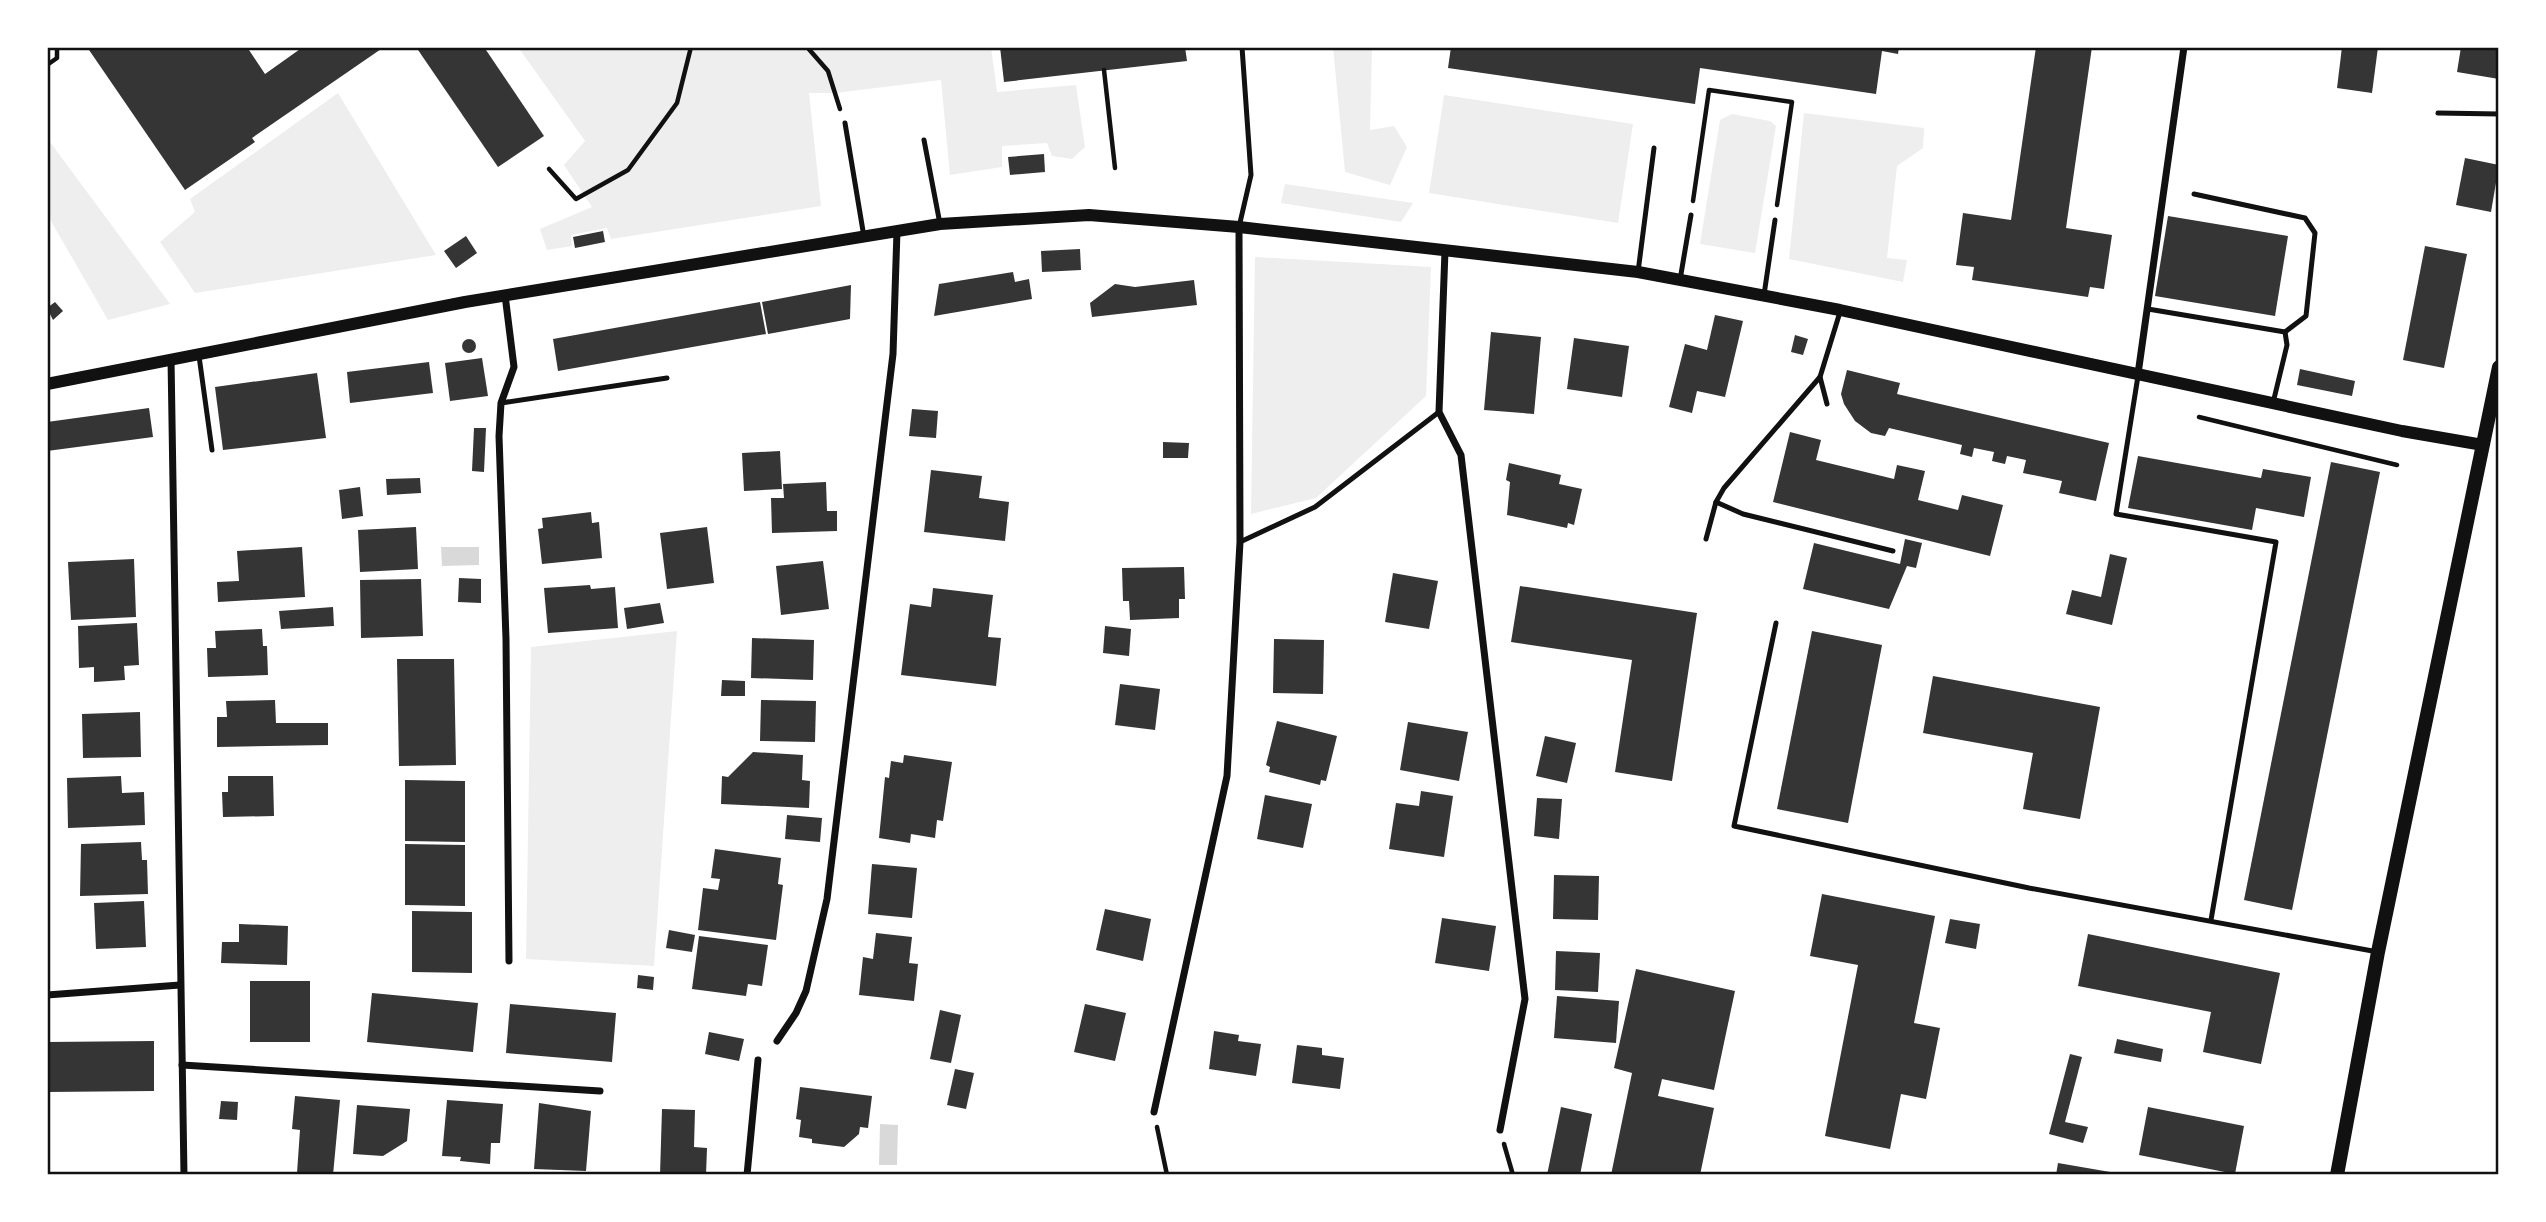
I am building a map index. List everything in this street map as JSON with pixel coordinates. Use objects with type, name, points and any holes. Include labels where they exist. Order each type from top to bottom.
[{"type":"main road","points":[[2337,1175],[2378,952],[2499,367]]},
{"type":"street","points":[[2138,374],[2184,47]]},
{"type":"street","points":[[47,384],[505,295],[940,224],[1089,215],[1239,227],[1637,272],[1840,310],[2483,445]]},
{"type":"street","points":[[1154,1112],[1227,776],[1240,542],[1239,227]]},
{"type":"street","points":[[777,1041],[796,1013],[806,991],[827,899],[893,354],[897,231]]},
{"type":"street","points":[[1445,251],[1439,412],[1461,455],[1525,999],[1500,1130]]},
{"type":"street","points":[[505,295],[514,367],[501,403],[499,436],[506,639],[509,961]]},
{"type":"street","points":[[171,358],[184,1175]]},
{"type":"street","points":[[47,995],[180,985]]},
{"type":"street","points":[[747,1175],[758,1060]]},
{"type":"street","points":[[182,1065],[600,1091]]},
{"type":"lane","points":[[1239,227],[1251,175],[1242,47]]},
{"type":"lane","points":[[2438,113],[2499,114]]},
{"type":"lane","points":[[845,123],[864,237]]},
{"type":"lane","points":[[924,140],[940,224]]},
{"type":"lane","points":[[1637,272],[1654,148]]},
{"type":"lane","points":[[2148,309],[2285,331],[2306,316],[2315,233],[2305,218],[2194,194]]},
{"type":"lane","points":[[1680,280],[1691,215]]},
{"type":"lane","points":[[1764,295],[1775,220]]},
{"type":"lane","points":[[1706,539],[1716,502],[1730,481],[1820,377],[1840,310]]},
{"type":"lane","points":[[2273,403],[2287,345],[2285,331]]},
{"type":"lane","points":[[198,353],[212,450]]},
{"type":"lane","points":[[2138,374],[2116,514],[2276,542],[2211,920]]},
{"type":"lane","points":[[1820,377],[1827,404]]},
{"type":"lane","points":[[501,403],[667,378]]},
{"type":"lane","points":[[1240,542],[1315,507],[1439,412]]},
{"type":"lane","points":[[1716,502],[1743,514],[1893,551]]},
{"type":"lane","points":[[1776,623],[1734,826],[2029,888],[2378,952]]},
{"type":"path","points":[[47,65],[57,58],[57,47]]},
{"type":"path","points":[[550,169],[576,199],[628,170],[677,103],[691,47]]},
{"type":"path","points":[[807,47],[828,71],[845,123]]},
{"type":"path","points":[[1104,71],[1115,168]]},
{"type":"path","points":[[1691,215],[1709,90],[1792,102],[1775,220]]},
{"type":"path","points":[[2199,417],[2397,465]]},
{"type":"path","points":[[1154,1112],[1167,1175]]},
{"type":"path","points":[[1500,1130],[1513,1175]]},
{"type":"shaded area","points":[[518,47],[991,47],[997,92],[1076,85],[1085,147],[1072,159],[1052,156],[1047,143],[1002,146],[1002,167],[950,175],[941,80],[835,93],[809,93],[821,206],[611,239],[607,228],[571,235],[572,246],[547,250],[540,229],[592,207],[564,165],[585,141]]},
{"type":"shaded area","points":[[1333,47],[1372,47],[1370,130],[1394,126],[1407,147],[1390,185],[1345,172]]},
{"type":"shaded area","points":[[338,93],[436,255],[195,293],[160,242],[195,212],[190,199]]},
{"type":"shaded area","points":[[1444,95],[1633,124],[1618,223],[1429,193]]},
{"type":"shaded area","points":[[1804,113],[1924,128],[1923,148],[1897,166],[1887,258],[1907,260],[1903,282],[1789,259]]},
{"type":"shaded area","points":[[1732,114],[1770,121],[1776,126],[1755,253],[1700,244],[1720,120]]},
{"type":"shaded area","points":[[47,138],[170,304],[108,320],[47,214]]},
{"type":"shaded area","points":[[1285,184],[1413,203],[1401,222],[1281,203]]},
{"type":"shaded area","points":[[1255,257],[1431,267],[1426,396],[1316,498],[1251,514]]},
{"type":"shaded area","points":[[441,547],[479,547],[479,565],[442,566]]},
{"type":"shaded area","points":[[677,631],[654,966],[526,959],[531,647]]},
{"type":"shaded area","points":[[880,1124],[898,1125],[897,1165],[879,1165]]},
{"type":"building","points":[[87,47],[247,47],[265,74],[303,47],[384,47],[252,138],[255,142],[185,190]]},
{"type":"building","points":[[416,47],[484,47],[544,136],[498,167]]},
{"type":"building","points":[[1000,47],[1185,47],[1187,61],[1004,82]]},
{"type":"building","points":[[1451,47],[1899,47],[1898,54],[1882,51],[1876,94],[1700,68],[1695,104],[1448,68]]},
{"type":"building","points":[[2036,47],[2092,47],[2066,228],[2112,235],[2104,289],[2090,287],[2088,297],[1972,280],[1974,267],[1956,265],[1963,213],[2011,220]]},
{"type":"building","points":[[2342,47],[2378,47],[2372,93],[2337,88]]},
{"type":"building","points":[[2461,47],[2499,47],[2499,79],[2457,72]]},
{"type":"building","points":[[1044,154],[1045,172],[1010,175],[1008,157]]},
{"type":"building","points":[[2465,158],[2499,165],[2491,212],[2456,205]]},
{"type":"building","points":[[2168,216],[2288,236],[2275,316],[2155,296]]},
{"type":"building","points":[[603,231],[605,242],[575,248],[573,237]]},
{"type":"building","points":[[466,236],[477,253],[456,268],[444,251]]},
{"type":"building","points":[[2425,246],[2467,254],[2444,368],[2403,360]]},
{"type":"building","points":[[1080,249],[1081,270],[1042,272],[1041,251]]},
{"type":"building","points":[[1013,272],[1015,282],[1029,279],[1032,299],[934,316],[939,284]]},
{"type":"building","points":[[1194,280],[1197,305],[1092,317],[1090,303],[1115,284],[1135,287]]},
{"type":"building","points":[[851,285],[850,319],[768,334],[762,302]]},
{"type":"building","points":[[55,302],[63,311],[53,320],[47,308]]},
{"type":"building","points":[[760,302],[766,334],[558,371],[553,339]]},
{"type":"building","points":[[1715,315],[1743,321],[1725,397],[1697,391],[1692,413],[1669,407],[1685,344],[1707,350]]},
{"type":"building","points":[[1491,332],[1541,337],[1534,414],[1484,410]]},
{"type":"building","points":[[1795,335],[1808,339],[1803,355],[1791,352]]},
{"type":"building","points":[[1574,338],[1629,346],[1622,397],[1567,389]]},
{"type":"building","points":[[469,339],[474,341],[474,351],[469,353],[464,351],[462,346],[464,341]]},
{"type":"building","points":[[482,358],[488,396],[450,401],[445,363]]},
{"type":"building","points":[[429,362],[433,393],[350,403],[347,372]]},
{"type":"building","points":[[2300,369],[2355,381],[2352,396],[2297,385]]},
{"type":"building","points":[[1847,370],[1900,383],[1897,394],[2109,443],[2096,501],[2059,493],[2062,481],[2023,473],[2026,460],[2007,456],[2005,464],[1992,461],[1994,452],[1974,448],[1972,457],[1960,454],[1962,445],[1889,428],[1885,436],[1871,433],[1855,421],[1844,404],[1841,394]]},
{"type":"building","points":[[317,373],[326,438],[223,450],[215,387]]},
{"type":"building","points":[[149,408],[153,437],[47,451],[47,422]]},
{"type":"building","points":[[912,409],[938,411],[936,438],[909,436]]},
{"type":"building","points":[[474,428],[486,428],[484,472],[472,471]]},
{"type":"building","points":[[1790,432],[1821,440],[1816,460],[1894,479],[1897,465],[1925,471],[1918,500],[1958,510],[1962,495],[2003,505],[1990,556],[1773,502]]},
{"type":"building","points":[[1163,442],[1189,443],[1188,458],[1163,458]]},
{"type":"building","points":[[780,451],[782,489],[744,491],[742,453]]},
{"type":"building","points":[[2138,456],[2261,478],[2263,469],[2311,477],[2304,517],[2256,508],[2252,530],[2128,508]]},
{"type":"building","points":[[2331,462],[2380,472],[2292,910],[2244,900]]},
{"type":"building","points":[[1509,463],[1561,475],[1559,484],[1582,489],[1574,525],[1568,523],[1567,528],[1507,515],[1510,482],[1506,480]]},
{"type":"building","points":[[931,470],[982,476],[979,498],[1009,502],[1005,541],[924,532]]},
{"type":"building","points":[[420,478],[421,493],[387,495],[386,479]]},
{"type":"building","points":[[826,482],[827,511],[837,511],[837,531],[772,533],[771,498],[784,498],[783,484]]},
{"type":"building","points":[[360,487],[363,516],[342,519],[339,490]]},
{"type":"building","points":[[591,512],[592,523],[599,522],[602,558],[542,564],[538,529],[543,528],[542,518]]},
{"type":"building","points":[[416,527],[418,569],[360,572],[358,530]]},
{"type":"building","points":[[707,527],[714,583],[667,589],[660,533]]},
{"type":"building","points":[[1905,539],[1922,543],[1916,568],[1907,566],[1889,609],[1803,589],[1814,543],[1900,564]]},
{"type":"building","points":[[302,547],[305,597],[218,602],[217,582],[239,581],[237,551]]},
{"type":"building","points":[[2110,554],[2127,558],[2112,625],[2066,614],[2072,590],[2101,597]]},
{"type":"building","points":[[134,559],[136,617],[71,620],[68,562]]},
{"type":"building","points":[[823,561],[829,609],[781,615],[776,566]]},
{"type":"building","points":[[1184,567],[1185,599],[1179,599],[1179,618],[1130,620],[1129,601],[1123,601],[1122,568]]},
{"type":"building","points":[[1393,573],[1438,581],[1429,629],[1385,622]]},
{"type":"building","points":[[459,578],[481,579],[481,603],[458,602]]},
{"type":"building","points":[[421,579],[423,636],[361,638],[360,580]]},
{"type":"building","points":[[590,585],[591,589],[615,587],[618,628],[548,633],[544,588]]},
{"type":"building","points":[[1520,586],[1697,613],[1672,781],[1615,772],[1632,660],[1511,642]]},
{"type":"building","points":[[933,588],[993,595],[988,637],[1001,638],[996,686],[901,675],[910,604],[931,607]]},
{"type":"building","points":[[660,603],[664,623],[627,629],[624,608]]},
{"type":"building","points":[[333,607],[334,626],[281,629],[279,611]]},
{"type":"building","points":[[137,623],[139,665],[124,666],[125,680],[94,682],[94,667],[79,668],[78,626]]},
{"type":"building","points":[[1105,626],[1131,629],[1129,656],[1103,653]]},
{"type":"building","points":[[262,629],[263,646],[267,646],[268,675],[208,677],[207,648],[216,648],[215,631]]},
{"type":"building","points":[[1812,631],[1882,645],[1848,823],[1777,809]]},
{"type":"building","points":[[752,638],[814,640],[813,680],[751,678]]},
{"type":"building","points":[[1274,639],[1324,640],[1323,694],[1273,693]]},
{"type":"building","points":[[397,659],[454,659],[456,765],[399,766]]},
{"type":"building","points":[[1933,676],[2100,707],[2080,819],[2023,809],[2033,753],[1923,733]]},
{"type":"building","points":[[722,680],[745,681],[745,696],[721,696]]},
{"type":"building","points":[[1120,684],[1160,689],[1155,730],[1115,725]]},
{"type":"building","points":[[275,700],[276,723],[328,723],[328,745],[217,747],[217,717],[227,717],[226,701]]},
{"type":"building","points":[[761,700],[816,701],[815,742],[760,741]]},
{"type":"building","points":[[140,712],[141,757],[83,758],[82,714]]},
{"type":"building","points":[[1277,721],[1337,736],[1326,781],[1321,780],[1320,785],[1269,772],[1270,767],[1266,765]]},
{"type":"building","points":[[1408,722],[1468,732],[1459,781],[1400,770]]},
{"type":"building","points":[[1545,736],[1576,743],[1567,783],[1536,776]]},
{"type":"building","points":[[753,752],[803,755],[802,780],[810,781],[809,808],[721,804],[722,776],[728,777]]},
{"type":"building","points":[[904,755],[952,762],[943,821],[937,820],[935,838],[911,834],[910,843],[879,838],[885,777],[889,778],[891,761],[903,763]]},
{"type":"building","points":[[121,776],[122,793],[144,792],[145,825],[68,828],[67,778]]},
{"type":"building","points":[[228,776],[273,776],[274,816],[223,817],[222,792],[228,792]]},
{"type":"building","points":[[405,780],[465,781],[465,842],[405,841]]},
{"type":"building","points":[[1421,791],[1453,796],[1444,857],[1389,849],[1396,803],[1419,806]]},
{"type":"building","points":[[1265,795],[1312,804],[1303,848],[1257,839]]},
{"type":"building","points":[[1537,798],[1562,799],[1559,839],[1534,836]]},
{"type":"building","points":[[787,815],[822,818],[820,842],[785,839]]},
{"type":"building","points":[[141,842],[142,860],[147,860],[148,894],[80,896],[81,844]]},
{"type":"building","points":[[405,844],[465,845],[465,906],[405,905]]},
{"type":"building","points":[[715,849],[781,858],[778,884],[783,885],[776,940],[698,930],[703,888],[718,890],[720,879],[711,878]]},
{"type":"building","points":[[872,864],[917,868],[912,918],[868,914]]},
{"type":"building","points":[[1554,875],[1599,876],[1598,920],[1553,919]]},
{"type":"building","points":[[1822,894],[1935,916],[1914,1023],[1940,1028],[1926,1099],[1901,1094],[1890,1149],[1825,1136],[1858,965],[1810,956]]},
{"type":"building","points":[[144,901],[146,947],[96,949],[94,903]]},
{"type":"building","points":[[1105,909],[1151,919],[1143,961],[1096,950]]},
{"type":"building","points":[[412,911],[472,912],[472,973],[412,972]]},
{"type":"building","points":[[1442,918],[1496,926],[1489,971],[1435,963]]},
{"type":"building","points":[[1950,919],[1980,924],[1976,949],[1945,943]]},
{"type":"building","points":[[239,924],[288,926],[287,965],[221,963],[222,942],[239,942]]},
{"type":"building","points":[[669,930],[695,935],[692,952],[666,948]]},
{"type":"building","points":[[876,933],[912,937],[909,963],[918,964],[914,1001],[859,995],[863,957],[873,959]]},
{"type":"building","points":[[2088,934],[2280,973],[2261,1064],[2203,1052],[2211,1012],[2078,986]]},
{"type":"building","points":[[699,936],[768,945],[762,986],[748,984],[746,996],[692,989]]},
{"type":"building","points":[[1556,951],[1600,953],[1598,992],[1555,990]]},
{"type":"building","points":[[1636,969],[1735,991],[1714,1090],[1662,1079],[1658,1096],[1714,1108],[1700,1175],[1611,1175],[1632,1073],[1614,1068]]},
{"type":"building","points":[[638,975],[654,977],[653,990],[637,988]]},
{"type":"building","points":[[250,981],[310,981],[310,1042],[250,1042]]},
{"type":"building","points":[[372,993],[478,1003],[473,1052],[367,1042]]},
{"type":"building","points":[[1557,996],[1619,1001],[1616,1043],[1554,1038]]},
{"type":"building","points":[[510,1004],[616,1013],[612,1062],[506,1053]]},
{"type":"building","points":[[1085,1004],[1126,1013],[1115,1061],[1074,1052]]},
{"type":"building","points":[[940,1010],[961,1015],[951,1063],[930,1059]]},
{"type":"building","points":[[1214,1031],[1239,1035],[1238,1041],[1261,1044],[1256,1076],[1209,1069]]},
{"type":"building","points":[[709,1032],[744,1039],[739,1061],[705,1054]]},
{"type":"building","points":[[2117,1039],[2163,1049],[2161,1062],[2114,1053]]},
{"type":"building","points":[[154,1041],[154,1091],[47,1092],[47,1042]]},
{"type":"building","points":[[1297,1045],[1322,1048],[1322,1055],[1344,1058],[1340,1089],[1292,1083]]},
{"type":"building","points":[[2070,1054],[2082,1057],[2065,1122],[2088,1127],[2083,1143],[2049,1134]]},
{"type":"building","points":[[955,1069],[974,1073],[966,1109],[947,1105]]},
{"type":"building","points":[[800,1087],[872,1096],[868,1128],[860,1127],[859,1134],[844,1147],[812,1143],[812,1139],[799,1137],[801,1120],[796,1119]]},
{"type":"building","points":[[295,1096],[340,1100],[333,1175],[297,1173],[300,1130],[292,1129]]},
{"type":"building","points":[[447,1100],[503,1104],[500,1143],[491,1143],[490,1164],[460,1161],[461,1157],[442,1156]]},
{"type":"building","points":[[221,1101],[238,1102],[237,1120],[219,1119]]},
{"type":"building","points":[[539,1103],[591,1111],[586,1171],[534,1169]]},
{"type":"building","points":[[357,1105],[410,1109],[407,1141],[383,1156],[353,1154]]},
{"type":"building","points":[[1561,1107],[1592,1114],[1580,1175],[1547,1175]]},
{"type":"building","points":[[2148,1107],[2244,1126],[2235,1174],[2139,1155]]},
{"type":"building","points":[[662,1109],[695,1110],[694,1147],[707,1148],[706,1175],[660,1175]]},
{"type":"building","points":[[2058,1163],[2116,1173],[2116,1175],[2056,1175]]}]
